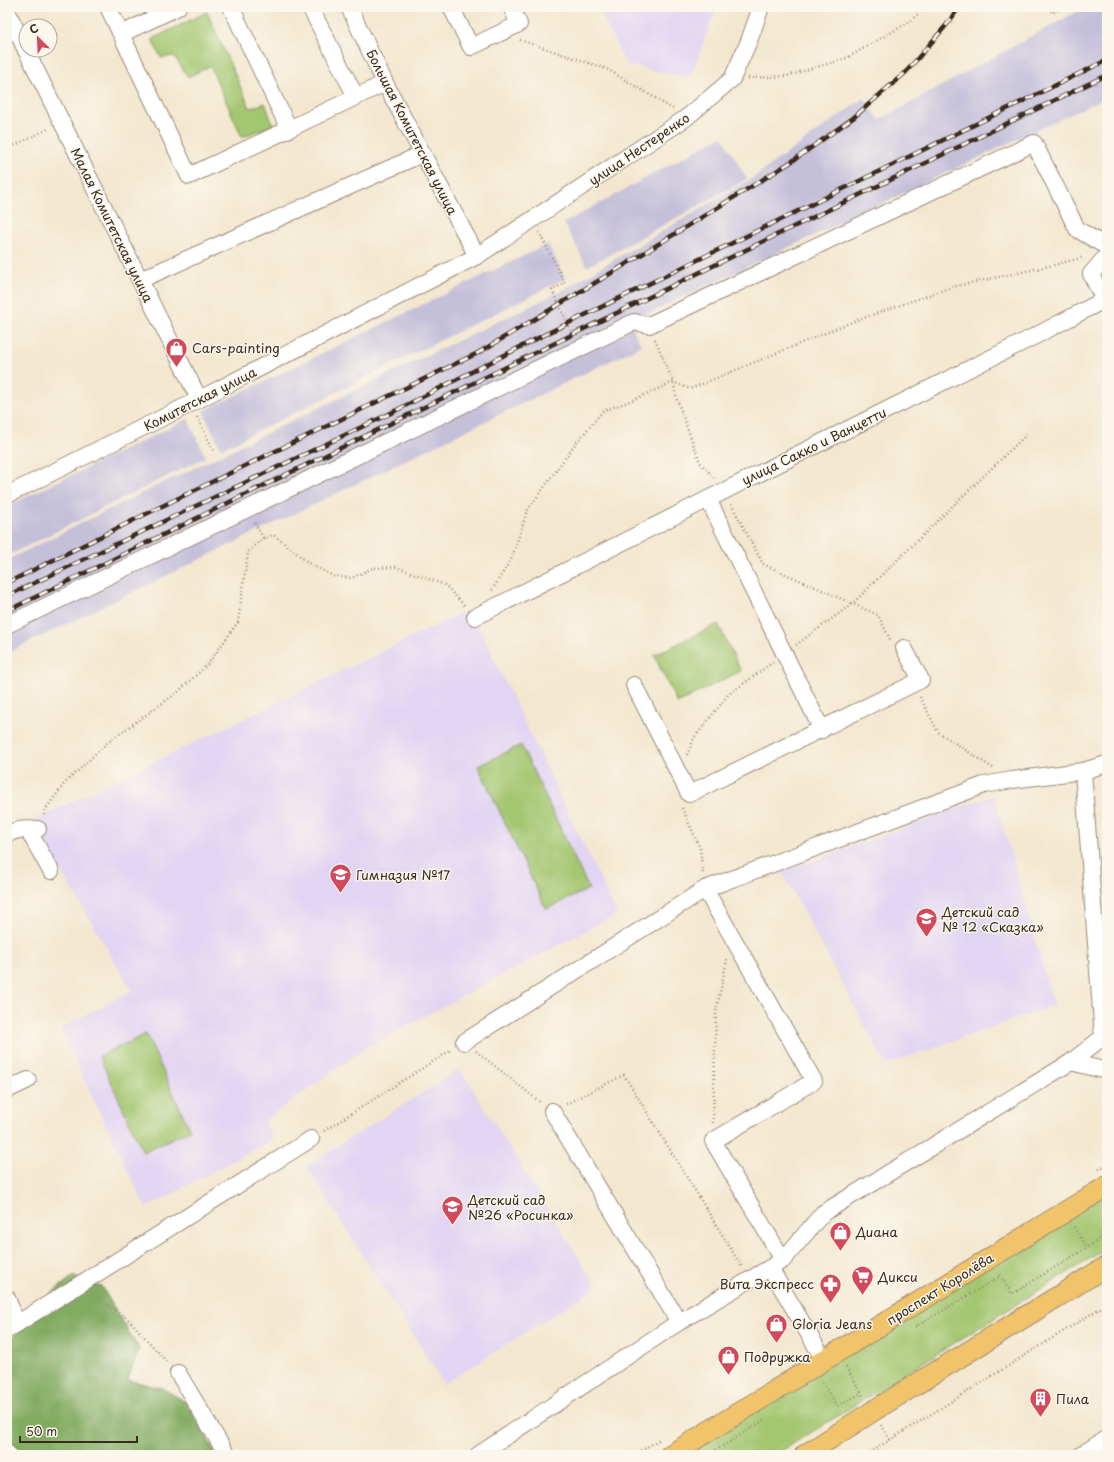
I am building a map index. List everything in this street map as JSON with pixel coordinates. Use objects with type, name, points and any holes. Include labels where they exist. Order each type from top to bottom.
[{"type":"main road","name":"проспект Королёва","points":[[670,1455],[1107,1186]]},
{"type":"main road","points":[[805,1455],[873,1411],[1107,1266]]},
{"type":"street","points":[[108,7],[189,176],[386,83]]},
{"type":"street","points":[[121,34],[178,7]]},
{"type":"street","points":[[230,7],[289,129]]},
{"type":"street","points":[[310,7],[356,97]]},
{"type":"street","name":"Большая Комитетская улица","points":[[349,7],[422,154],[477,256]]},
{"type":"street","points":[[451,7],[471,47],[519,24],[511,7]]},
{"type":"street","name":"улица Нестеренко","points":[[477,256],[686,118],[732,79],[749,41],[761,7]]},
{"type":"street","name":"Малая Комитетская улица","points":[[7,11],[18,34]]},
{"type":"street","name":"Малая Комитетская улица","points":[[30,58],[140,280],[196,405]]},
{"type":"street","points":[[7,625],[580,347],[634,322],[649,325],[1034,143],[1077,229],[1107,247]]},
{"type":"street","points":[[140,280],[422,154]]},
{"type":"street","name":"улица Сакко и Ванцетти","points":[[475,617],[708,498],[1032,338],[1104,300],[1091,274],[1099,255]]},
{"type":"street","name":"Комитетская улица","points":[[7,495],[196,405],[477,256]]},
{"type":"street","points":[[708,498],[822,730]]},
{"type":"street","points":[[634,684],[689,794],[822,730],[921,680],[898,645]]},
{"type":"street","points":[[464,1042],[705,889],[984,785],[1083,771],[1107,764]]},
{"type":"street","points":[[478,1455],[679,1322],[777,1264],[822,1212],[1071,1062],[1103,1037],[1083,771]]},
{"type":"street","points":[[7,834],[18,829],[34,829],[51,871]]},
{"type":"street","points":[[705,889],[814,1081],[713,1141],[777,1264],[830,1356]]},
{"type":"street","points":[[1071,1062],[1107,1071]]},
{"type":"street","points":[[7,1090],[28,1080]]},
{"type":"street","points":[[552,1111],[679,1322]]},
{"type":"street","points":[[7,1298],[12,1327],[311,1138]]},
{"type":"street","points":[[178,1374],[227,1455]]},
{"type":"street","points":[[1081,1455],[1107,1438]]},
{"type":"path","points":[[732,79],[787,76],[846,58],[909,22],[926,7]]},
{"type":"path","points":[[1050,7],[1052,13],[1063,7]]},
{"type":"path","points":[[500,34],[607,69],[686,118]]},
{"type":"path","points":[[7,149],[62,122]]},
{"type":"path","points":[[533,219],[565,283],[552,290],[580,347]]},
{"type":"path","points":[[492,591],[512,558],[528,511],[576,444],[603,411],[673,382],[690,389],[852,322],[952,287],[1099,255]]},
{"type":"path","points":[[649,325],[673,382],[677,400],[700,462],[724,491],[763,564],[878,615],[898,645]]},
{"type":"path","points":[[196,405],[214,451]]},
{"type":"path","points":[[679,774],[694,738],[728,695],[852,604],[1028,433]]},
{"type":"path","points":[[248,509],[263,538]]},
{"type":"path","points":[[34,829],[45,810],[64,784],[108,742],[178,692],[208,664],[238,622],[248,552],[263,538],[274,535],[310,564],[333,576],[352,578],[373,568],[396,567],[429,578],[445,586],[475,617]]},
{"type":"path","points":[[913,684],[938,732],[1012,780]]},
{"type":"path","points":[[680,802],[700,848],[705,889]]},
{"type":"path","points":[[713,1141],[716,1012],[731,936]]},
{"type":"path","points":[[311,1138],[464,1042],[552,1111],[624,1076],[750,1280]]},
{"type":"path","points":[[1073,1224],[1087,1248]]},
{"type":"path","points":[[1001,1276],[1012,1294],[1107,1235]]},
{"type":"path","points":[[79,1285],[129,1320],[178,1374]]},
{"type":"path","points":[[866,1455],[1107,1304]]},
{"type":"path","points":[[830,1356],[862,1393],[890,1440]]},
{"type":"path","points":[[822,1382],[837,1406],[862,1393]]},
{"type":"shaded area","points":[[598,7],[717,7],[690,78],[626,65]]},
{"type":"shaded area","points":[[1085,7],[1107,7],[1107,97],[650,313],[630,316],[634,331],[641,346],[7,653],[7,560],[561,291],[751,179],[864,98],[879,120]]},
{"type":"shaded area","points":[[722,136],[747,179],[587,267],[564,223]]},
{"type":"shaded area","points":[[548,244],[565,279],[221,449],[203,411]]},
{"type":"shaded area","points":[[188,419],[206,457],[7,556],[7,506]]},
{"type":"shaded area","name":"Гимназия №17","points":[[470,609],[617,914],[365,1048],[264,1121],[273,1139],[146,1208],[60,1029],[132,990],[64,876],[35,820]]},
{"type":"shaded area","name":"Детский сад № 12 «Сказка»","points":[[994,795],[1054,1005],[886,1065],[782,872]]},
{"type":"shaded area","name":"Детский сад №26 «Росинка»","points":[[460,1069],[597,1287],[444,1384],[306,1166]]},
{"type":"green space","points":[[207,12],[250,108],[265,103],[273,125],[242,137],[210,66],[188,77],[174,56],[161,58],[152,39]]},
{"type":"green space","points":[[718,624],[741,671],[677,703],[654,655]]},
{"type":"green space","points":[[521,745],[589,889],[546,909],[478,766]]},
{"type":"green space","points":[[146,1034],[190,1130],[143,1152],[99,1056]]},
{"type":"green space","points":[[1107,1193],[1107,1248],[775,1455],[682,1455]]},
{"type":"green space","points":[[73,1276],[102,1287],[139,1349],[128,1380],[162,1388],[186,1402],[217,1455],[7,1455],[7,1344],[49,1295]]},
{"type":"railway","points":[[7,583],[478,353],[618,269],[791,162],[853,118],[906,72],[949,22],[959,7]]},
{"type":"railway","points":[[7,596],[389,414],[544,335],[1107,60]]},
{"type":"railway","points":[[7,611],[1107,75]]},
{"type":"place","name":"Cars-painting","points":[[176,368]]},
{"type":"place","name":"Гимназия №17","points":[[341,894]]},
{"type":"place","name":"Детский сад № 12 «Сказка»","points":[[926,938]]},
{"type":"place","name":"Детский сад №26 «Росинка»","points":[[452,1226]]},
{"type":"place","name":"Диана","points":[[841,1252]]},
{"type":"place","name":"Дикси","points":[[863,1296]]},
{"type":"place","name":"Вита Экспресс","points":[[830,1304]]},
{"type":"place","name":"Gloria Jeans","points":[[777,1344]]},
{"type":"place","name":"Подружка","points":[[728,1376]]},
{"type":"place","name":"Пила","points":[[1040,1418]]}]
